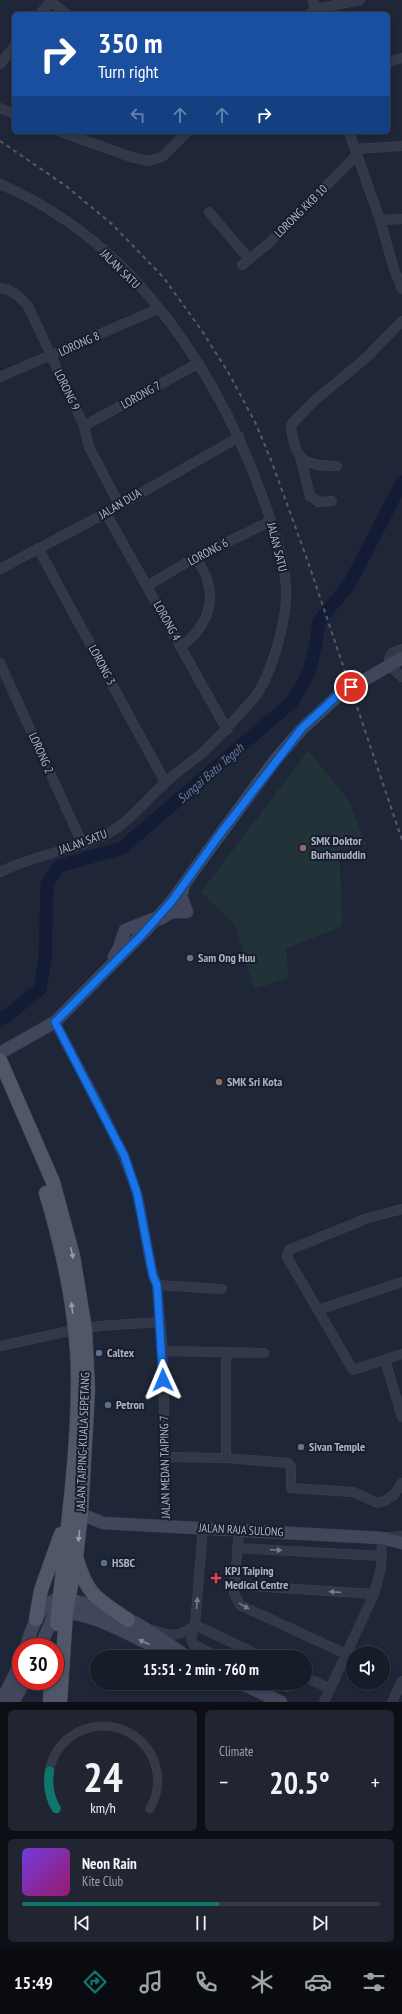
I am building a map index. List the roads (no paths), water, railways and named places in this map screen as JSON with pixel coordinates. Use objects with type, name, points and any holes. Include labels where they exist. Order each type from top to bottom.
[{"type":"main road","name":"JALAN TAIPING-KUALA SEPETANG","points":[[0,1060],[53,1182],[73,1256],[79,1330],[78,1380],[72,1498],[64,1598]]},
{"type":"main road","name":"JALAN TAIPING-KUALA SEPETANG","points":[[0,1084],[46,1192],[66,1270],[79,1330],[88,1390],[81,1514],[76,1558],[64,1598]]},
{"type":"main road","points":[[36,1619],[41,1590],[72,1498]]},
{"type":"main road","points":[[76,1558],[83,1580],[89,1590],[128,1620]]},
{"type":"main road","points":[[56,1638],[64,1598]]},
{"type":"main road","points":[[60,1702],[62,1613]]},
{"type":"main road","points":[[50,1702],[51,1690]]},
{"type":"street","points":[[314,9],[360,0]]},
{"type":"street","points":[[42,12],[50,1],[64,12]]},
{"type":"street","points":[[0,64],[12,49]]},
{"type":"street","points":[[390,61],[402,58]]},
{"type":"street","points":[[0,108],[12,113]]},
{"type":"street","points":[[68,134],[131,157],[149,161],[162,157],[185,134]]},
{"type":"street","points":[[350,134],[380,220],[394,269],[402,289]]},
{"type":"street","points":[[356,152],[402,146]]},
{"type":"street","name":"LORONG KKB 10","points":[[209,212],[245,262],[269,243],[356,152]]},
{"type":"street","name":"JALAN SATU","points":[[0,184],[26,195],[77,229],[131,276],[181,338],[219,398],[238,437],[271,521],[284,572],[286,605],[283,624],[267,673],[259,692],[227,730],[165,782],[119,827],[101,837],[1,868]]},
{"type":"street","points":[[380,220],[402,220]]},
{"type":"street","name":"LORONG 9","points":[[0,288],[8,289],[16,294],[28,306],[50,356],[84,426],[89,447],[119,504]]},
{"type":"street","name":"LORONG 8","points":[[0,377],[158,309]]},
{"type":"street","points":[[332,500],[319,502],[310,496],[300,456],[292,436],[291,425],[297,417],[366,358],[402,321]]},
{"type":"street","name":"LORONG 7","points":[[84,426],[197,364]]},
{"type":"street","name":"JALAN DUA","points":[[1,566],[106,513],[119,504],[238,437]]},
{"type":"street","points":[[300,456],[306,463],[318,466],[337,466]]},
{"type":"street","name":"LORONG 4","points":[[106,513],[227,730]]},
{"type":"street","name":"LORONG 6","points":[[147,586],[196,557],[271,521]]},
{"type":"street","name":"LORONG 3","points":[[38,548],[165,782]]},
{"type":"street","points":[[181,646],[192,639],[201,629],[209,606],[210,590],[207,579],[196,557]]},
{"type":"street","points":[[402,649],[392,653],[389,658],[393,669],[402,677]]},
{"type":"street","points":[[148,928],[172,901],[276,759],[308,723],[338,695],[402,658]]},
{"type":"street","name":"LORONG 2","points":[[0,663],[82,843]]},
{"type":"street","points":[[0,1052],[55,1022],[107,968],[162,916],[172,912],[187,912],[181,896],[185,882]]},
{"type":"street","points":[[107,968],[119,948],[125,930],[156,918]]},
{"type":"street","name":"JALAN MEDAN TAIPING 7","points":[[55,1022],[124,1155],[137,1193],[153,1276],[157,1285],[163,1351],[166,1526]]},
{"type":"street","points":[[402,1209],[368,1218],[289,1250],[287,1257],[353,1370],[402,1354]]},
{"type":"street","points":[[318,1310],[402,1282]]},
{"type":"street","points":[[157,1285],[222,1289]]},
{"type":"street","points":[[0,1346],[99,1326],[160,1322]]},
{"type":"street","points":[[163,1351],[264,1353]]},
{"type":"street","points":[[226,1352],[226,1458]]},
{"type":"street","points":[[385,1360],[402,1417]]},
{"type":"street","points":[[165,1457],[226,1458],[288,1463],[291,1467],[291,1488],[353,1492],[378,1503],[384,1502],[394,1495],[402,1483]]},
{"type":"street","name":"JALAN RAJA SULONG","points":[[81,1514],[103,1523],[382,1538],[402,1543]]},
{"type":"street","points":[[202,1650],[193,1644],[191,1639],[195,1625],[203,1528]]},
{"type":"street","points":[[239,1530],[234,1593],[240,1605],[346,1654],[329,1688],[324,1702]]},
{"type":"street","points":[[350,1646],[379,1581],[382,1556],[382,1538],[402,1536]]},
{"type":"street","points":[[237,1548],[382,1556]]},
{"type":"street","points":[[234,1585],[374,1594]]},
{"type":"street","points":[[29,1638],[36,1619],[46,1606],[64,1598],[141,1626],[175,1636],[182,1634],[195,1625]]},
{"type":"street","points":[[44,1638],[54,1615],[62,1613],[88,1616],[160,1650]]},
{"type":"street","points":[[195,1625],[248,1650]]},
{"type":"street","points":[[141,1626],[177,1650]]},
{"type":"street","points":[[1,1702],[12,1680]]},
{"type":"street","points":[[312,1680],[329,1688]]},
{"type":"street","points":[[392,1702],[402,1681]]},
{"type":"street","points":[[13,1702],[20,1690]]},
{"type":"street","points":[[255,1690],[281,1702]]},
{"type":"waterway","name":"Sungai Batu Tegoh","points":[[0,1019],[5,1017],[40,989],[45,960],[47,884],[59,866],[122,848],[293,701],[308,674],[315,649],[319,621],[350,583],[402,482]]},
{"type":"railway","points":[[0,141],[66,186],[113,225],[164,278],[202,331],[228,372],[255,422],[271,460],[307,559],[402,840]]},
{"type":"place","name":"SMK Doktor Burhanuddin","points":[[303,848]]},
{"type":"place","name":"Sam Ong Huu","points":[[190,958]]},
{"type":"place","name":"SMK Sri Kota","points":[[219,1082]]},
{"type":"place","name":"Caltex","points":[[99,1353]]},
{"type":"place","name":"Petron","points":[[108,1405]]},
{"type":"place","name":"Sivan Temple","points":[[301,1447]]},
{"type":"place","name":"HSBC","points":[[104,1563]]},
{"type":"place","name":"KPJ Taiping Medical Centre","points":[[216,1578]]}]
